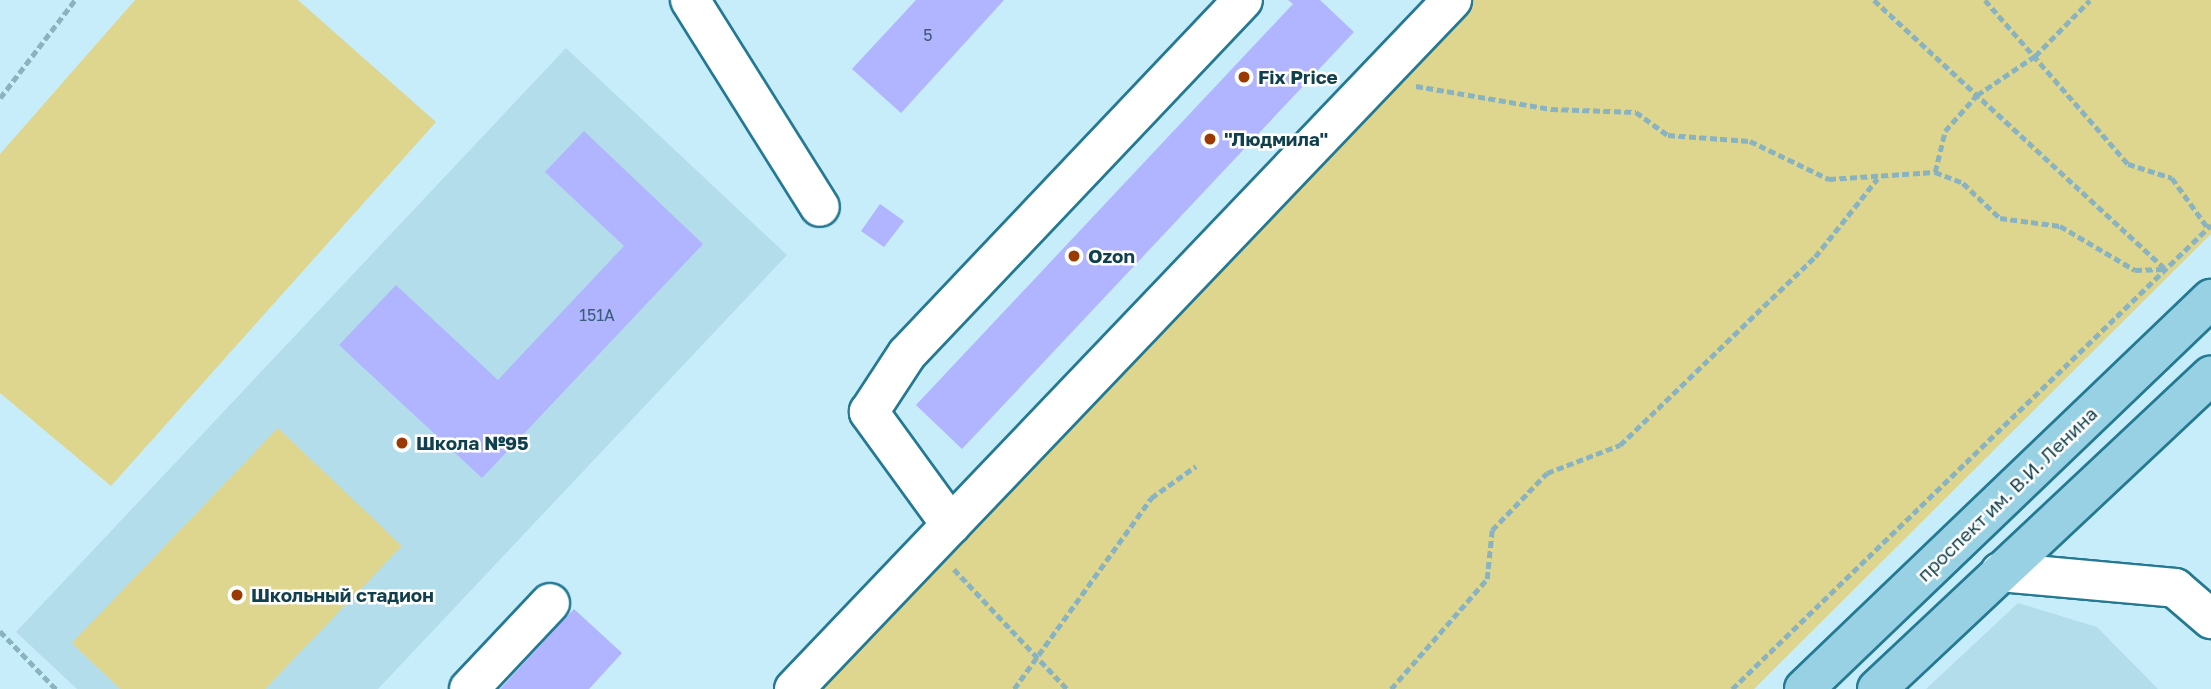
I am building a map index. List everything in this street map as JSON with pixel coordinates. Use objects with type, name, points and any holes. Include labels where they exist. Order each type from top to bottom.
[{"type":"main road","name":"проспект им. В.И. Ленина","points":[[1804,689],[2211,299]]},
{"type":"main road","points":[[1877,689],[2211,376]]},
{"type":"street","points":[[690,0],[820,207]]},
{"type":"street","points":[[941,535],[869,412],[906,354],[1243,0]]},
{"type":"street","points":[[794,689],[1452,0]]},
{"type":"street","points":[[2000,572],[2175,589],[2211,619]]},
{"type":"street","points":[[469,689],[550,603]]},
{"type":"path","points":[[0,98],[75,0]]},
{"type":"path","points":[[1874,0],[2165,270]]},
{"type":"path","points":[[1732,689],[2209,227],[2172,178],[2128,164],[1985,0]]},
{"type":"path","points":[[1935,172],[1945,131],[1977,95],[2035,56],[2090,0]]},
{"type":"path","points":[[1374,82],[1552,109],[1636,112],[1668,135],[1751,141],[1829,179],[1877,178],[1935,172],[1963,183],[2000,218],[2060,226],[2135,270],[2165,270]]},
{"type":"path","points":[[1391,689],[1487,579],[1492,530],[1547,473],[1620,445],[1815,257],[1877,178]]},
{"type":"path","points":[[1014,689],[1038,663],[1078,592],[1151,498],[1196,466]]},
{"type":"path","points":[[941,535],[1038,663],[1067,689]]},
{"type":"path","points":[[0,631],[56,689]]},
{"type":"shaded area","points":[[135,0],[298,0],[436,122],[111,486],[0,393],[0,154]]},
{"type":"shaded area","points":[[1471,0],[2211,0],[2211,234],[1754,689],[813,689]]},
{"type":"shaded area","name":"Школа №95","points":[[566,48],[787,255],[378,689],[77,689],[16,632]]},
{"type":"shaded area","name":"Школьный стадион","points":[[278,428],[402,546],[265,689],[120,689],[72,643]]},
{"type":"shaded area","points":[[2018,603],[2097,627],[2158,689],[1926,689]]},
{"type":"building","points":[[916,0],[1004,0],[901,113],[852,69]]},
{"type":"building","name":"\"Людмила\"","points":[[1288,0],[1320,0],[1354,32],[962,449],[916,405],[1293,4]]},
{"type":"building","points":[[584,131],[703,244],[482,478],[339,345],[396,285],[498,380],[624,246],[545,172]]},
{"type":"building","points":[[880,204],[904,221],[884,247],[861,231]]},
{"type":"building","points":[[574,609],[622,653],[589,689],[500,689]]},
{"type":"place","name":"Fix Price","points":[[1244,77]]},
{"type":"place","name":"\"Людмила\"","points":[[1210,139]]},
{"type":"place","name":"Ozon","points":[[1074,256]]},
{"type":"place","name":"Школа №95","points":[[402,443]]},
{"type":"place","name":"Школьный стадион","points":[[237,595]]}]
